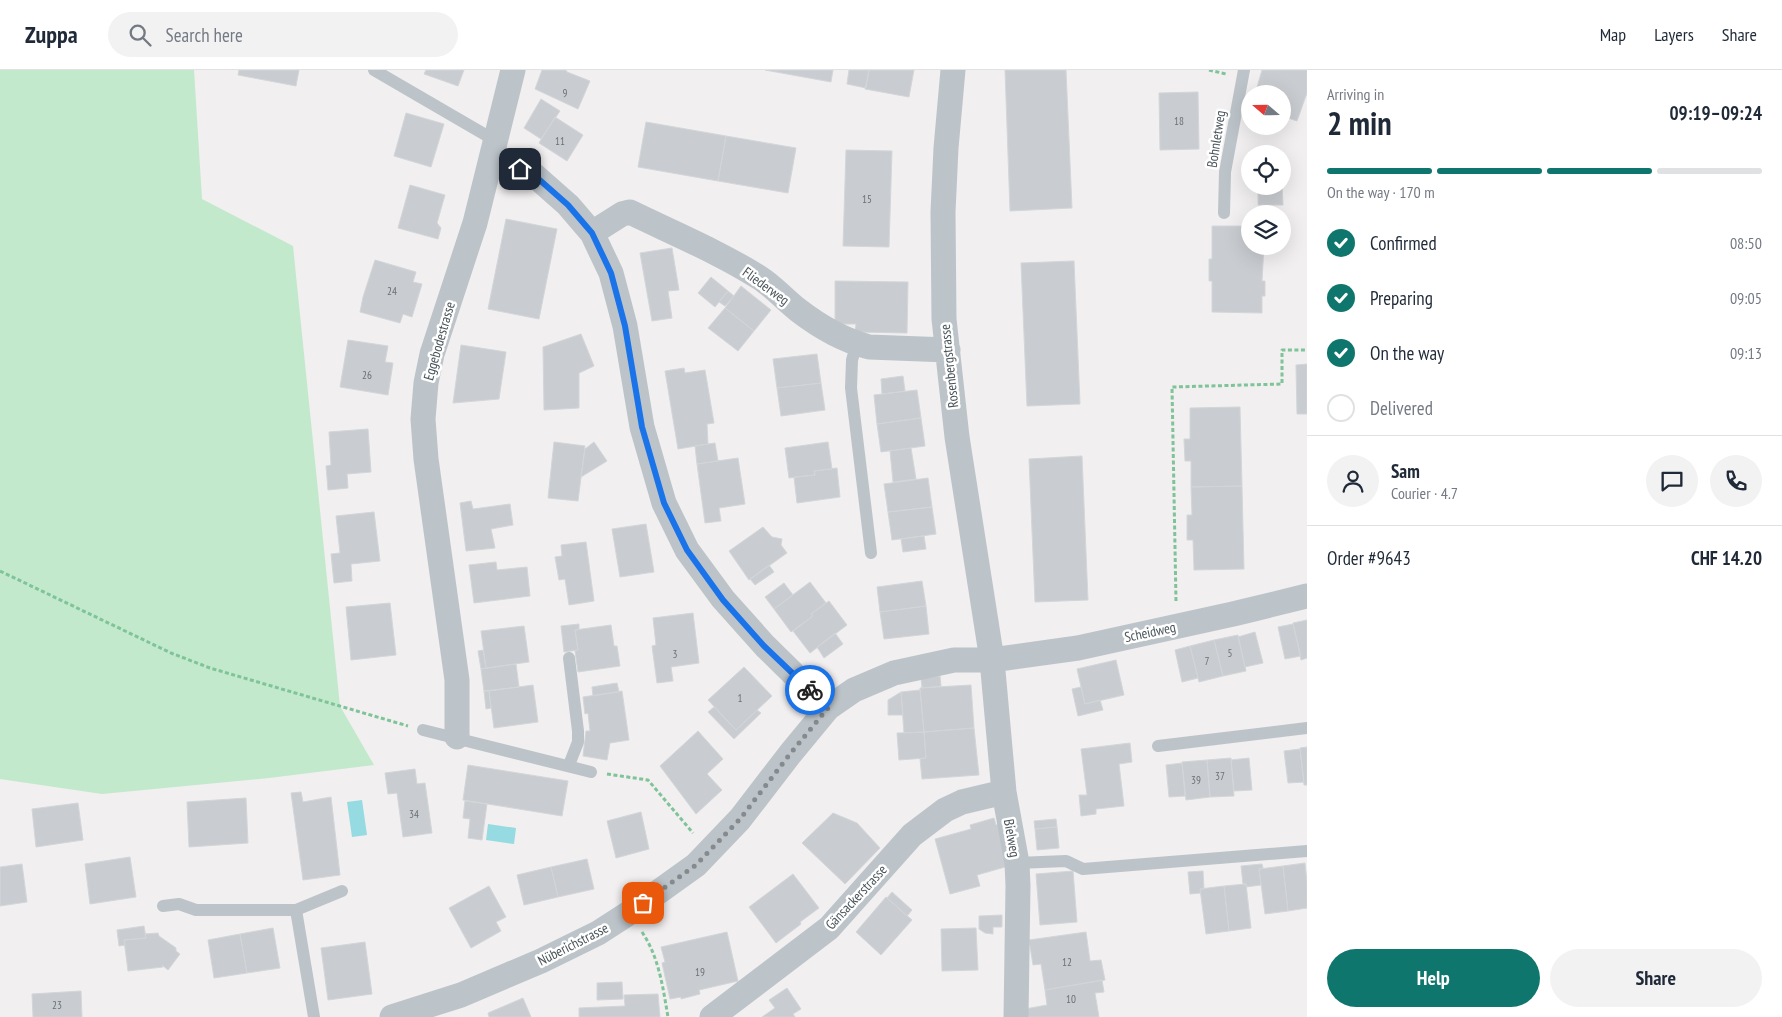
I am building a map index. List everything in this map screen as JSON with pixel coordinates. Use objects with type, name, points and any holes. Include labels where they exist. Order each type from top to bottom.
[{"type":"street","name":"Eggebodestrasse","points":[[457,737],[457,680],[426,459],[423,419],[426,383],[432,354],[475,223],[513,70]]},
{"type":"street","name":"Rosenbergstrasse","points":[[953,70],[946,148],[943,212],[944,319],[957,437],[992,660]]},
{"type":"street","points":[[494,148],[534,175],[568,205],[592,233],[611,273],[625,326],[642,427],[664,503],[687,550],[723,600],[764,646],[828,708]]},
{"type":"street","name":"Fliederweg","points":[[592,233],[622,214],[630,212],[762,279],[798,310],[828,332],[869,346],[948,350]]},
{"type":"street","name":"Scheidweg","points":[[992,660],[1078,648],[1307,596]]},
{"type":"street","name":"Nüberichstrasse","points":[[392,1017],[461,995],[541,961],[598,933],[630,913],[696,865],[740,819],[828,708],[854,690],[894,673],[954,660],[992,660]]},
{"type":"street","name":"Bielweg","points":[[992,660],[1004,792],[1017,863],[1016,1017]]},
{"type":"street","name":"Gänsackerstrasse","points":[[712,1017],[829,928],[918,831],[945,810],[962,802],[1004,792]]},
{"type":"lane","points":[[374,70],[494,148]]},
{"type":"lane","name":"Bohnletweg","points":[[1224,213],[1225,172],[1244,70]]},
{"type":"lane","points":[[857,343],[852,360],[851,388],[871,553]]},
{"type":"lane","points":[[569,658],[578,742],[569,765]]},
{"type":"lane","points":[[1158,746],[1307,728]]},
{"type":"lane","points":[[423,730],[591,772]]},
{"type":"lane","points":[[1017,863],[1066,861],[1083,869],[1307,851]]},
{"type":"lane","points":[[162,906],[179,904],[196,910],[296,910],[342,891]]},
{"type":"lane","points":[[296,910],[314,1017]]},
{"type":"path","points":[[1177,627],[1172,387],[1282,384],[1282,350],[1307,350]]},
{"type":"path","points":[[0,571],[171,653],[210,668],[400,725],[423,730]]},
{"type":"path","points":[[591,772],[648,780],[709,851]]},
{"type":"path","points":[[630,913],[650,944],[664,991],[668,1017]]},
{"type":"green space","points":[[0,70],[194,70],[202,199],[293,246],[340,706],[374,765],[269,778],[102,794],[0,779]]},
{"type":"water","points":[[362,800],[367,835],[352,837],[347,802]]},
{"type":"water","points":[[488,824],[516,828],[514,844],[486,840]]},
{"type":"building","points":[[239,70],[299,70],[296,86],[238,75]]},
{"type":"building","points":[[426,70],[464,70],[458,86],[424,74]]},
{"type":"building","points":[[542,70],[566,70],[590,81],[578,109],[535,89]]},
{"type":"building","points":[[765,70],[833,70],[831,82]]},
{"type":"building","points":[[849,70],[869,70],[866,88],[847,84]]},
{"type":"building","points":[[869,70],[914,70],[909,97],[865,89]]},
{"type":"building","points":[[1005,70],[1066,70],[1072,208],[1010,211]]},
{"type":"building","points":[[1262,70],[1307,70],[1307,93],[1297,121],[1291,119],[1291,85],[1258,85]]},
{"type":"building","points":[[1198,92],[1199,149],[1160,150],[1159,93]]},
{"type":"building","points":[[541,99],[560,111],[541,139],[524,128]]},
{"type":"building","points":[[406,113],[444,124],[431,167],[394,156]]},
{"type":"building","points":[[555,117],[583,135],[567,161],[539,143]]},
{"type":"building","points":[[646,122],[726,136],[718,181],[638,167]]},
{"type":"building","points":[[726,136],[796,148],[788,193],[718,181]]},
{"type":"building","points":[[846,150],[892,151],[889,247],[843,246]]},
{"type":"building","points":[[410,185],[445,195],[437,223],[441,228],[438,239],[398,228]]},
{"type":"building","points":[[1258,195],[1283,195],[1283,205],[1258,205]]},
{"type":"building","points":[[506,219],[557,229],[539,319],[488,309]]},
{"type":"building","points":[[1212,226],[1241,226],[1241,255],[1263,255],[1262,281],[1265,281],[1265,296],[1262,296],[1262,313],[1212,312],[1212,281],[1209,281],[1209,259],[1212,259]]},
{"type":"building","points":[[672,248],[679,290],[668,291],[672,318],[652,321],[640,253]]},
{"type":"building","points":[[375,260],[416,272],[413,282],[422,284],[412,317],[403,314],[400,323],[360,312]]},
{"type":"building","points":[[1074,261],[1080,404],[1027,406],[1021,263]]},
{"type":"building","points":[[711,277],[728,291],[715,307],[698,293]]},
{"type":"building","points":[[835,281],[908,282],[907,333],[855,332],[856,324],[835,324]]},
{"type":"building","points":[[741,286],[771,310],[754,331],[725,308]]},
{"type":"building","points":[[728,291],[734,296],[725,306],[719,302]]},
{"type":"building","points":[[725,308],[754,331],[738,351],[708,328]]},
{"type":"building","points":[[581,334],[594,366],[579,373],[579,408],[544,410],[543,347]]},
{"type":"building","points":[[348,340],[388,346],[385,362],[393,363],[388,395],[340,387]]},
{"type":"building","points":[[461,345],[506,352],[499,399],[453,403]]},
{"type":"building","points":[[817,354],[821,383],[777,388],[773,359]]},
{"type":"building","points":[[1307,364],[1307,414],[1297,414],[1296,365]]},
{"type":"building","points":[[684,368],[685,373],[705,370],[714,423],[707,424],[708,444],[678,449],[665,371]]},
{"type":"building","points":[[903,376],[905,391],[882,394],[881,379]]},
{"type":"building","points":[[821,383],[825,410],[781,416],[777,388]]},
{"type":"building","points":[[917,390],[921,418],[877,424],[874,395]]},
{"type":"building","points":[[1240,407],[1242,486],[1191,487],[1191,461],[1185,461],[1184,439],[1190,439],[1190,408]]},
{"type":"building","points":[[921,418],[925,446],[881,452],[877,424]]},
{"type":"building","points":[[368,429],[371,472],[347,474],[348,488],[328,490],[326,466],[331,465],[329,432]]},
{"type":"building","points":[[554,442],[585,446],[578,501],[548,498]]},
{"type":"building","points":[[594,442],[607,461],[581,477],[585,449]]},
{"type":"building","points":[[828,442],[832,469],[814,471],[815,475],[789,478],[785,448]]},
{"type":"building","points":[[715,443],[718,461],[697,464],[695,446]]},
{"type":"building","points":[[911,448],[916,479],[893,482],[890,451]]},
{"type":"building","points":[[1082,456],[1088,600],[1035,602],[1029,459]]},
{"type":"building","points":[[738,458],[745,504],[719,508],[721,521],[705,523],[697,464]]},
{"type":"building","points":[[837,468],[840,497],[797,503],[794,477],[815,475],[814,471]]},
{"type":"building","points":[[928,478],[932,507],[888,512],[884,484]]},
{"type":"building","points":[[1242,486],[1244,569],[1194,570],[1193,540],[1187,540],[1187,515],[1192,515],[1191,487]]},
{"type":"building","points":[[471,501],[473,509],[510,504],[513,525],[491,529],[495,548],[466,551],[460,503]]},
{"type":"building","points":[[932,507],[936,534],[892,540],[888,512]]},
{"type":"building","points":[[374,512],[380,561],[351,564],[352,581],[334,583],[331,554],[340,553],[336,516]]},
{"type":"building","points":[[646,524],[654,572],[620,577],[612,529]]},
{"type":"building","points":[[763,527],[772,537],[782,539],[781,545],[787,553],[749,580],[729,551]]},
{"type":"building","points":[[924,536],[926,549],[903,552],[901,539]]},
{"type":"building","points":[[586,542],[594,601],[569,605],[565,579],[559,580],[555,557],[562,556],[561,545]]},
{"type":"building","points":[[496,562],[497,570],[527,567],[530,596],[474,603],[469,565]]},
{"type":"building","points":[[769,565],[774,572],[755,585],[750,579]]},
{"type":"building","points":[[922,581],[926,606],[880,612],[877,587]]},
{"type":"building","points":[[810,582],[826,603],[811,614],[813,616],[791,632],[774,609]]},
{"type":"building","points":[[784,583],[793,595],[774,609],[765,597]]},
{"type":"building","points":[[829,601],[847,625],[810,653],[793,631],[813,616],[811,614]]},
{"type":"building","points":[[390,603],[396,655],[351,660],[346,607]]},
{"type":"building","points":[[926,606],[929,634],[884,639],[880,612]]},
{"type":"building","points":[[693,613],[699,663],[671,667],[673,681],[657,683],[652,646],[656,645],[653,618]]},
{"type":"building","points":[[1307,620],[1307,658],[1301,660],[1293,623]]},
{"type":"building","points":[[579,624],[579,629],[575,630],[578,650],[564,652],[561,626]]},
{"type":"building","points":[[1293,624],[1301,656],[1285,659],[1278,627]]},
{"type":"building","points":[[611,625],[614,646],[617,646],[620,666],[578,672],[575,651],[578,650],[575,630]]},
{"type":"building","points":[[524,626],[529,662],[486,668],[481,631]]},
{"type":"building","points":[[1255,632],[1263,663],[1245,667],[1238,637]]},
{"type":"building","points":[[835,633],[843,644],[824,658],[817,647]]},
{"type":"building","points":[[1238,635],[1246,671],[1223,676],[1214,640]]},
{"type":"building","points":[[1214,640],[1223,676],[1199,682],[1190,646]]},
{"type":"building","points":[[1190,646],[1198,678],[1182,682],[1175,650]]},
{"type":"building","points":[[483,650],[486,668],[481,669],[478,651]]},
{"type":"building","points":[[1116,660],[1124,695],[1085,704],[1077,669]]},
{"type":"building","points":[[516,664],[519,687],[484,691],[481,669]]},
{"type":"building","points":[[744,667],[772,696],[736,730],[708,700]]},
{"type":"building","points":[[940,676],[941,686],[922,688],[921,678]]},
{"type":"building","points":[[617,683],[619,692],[593,696],[592,687]]},
{"type":"building","points":[[533,685],[538,722],[494,728],[489,691]]},
{"type":"building","points":[[971,685],[974,728],[924,732],[920,688]]},
{"type":"building","points":[[1081,687],[1085,704],[1100,700],[1103,710],[1078,716],[1072,689]]},
{"type":"building","points":[[920,690],[924,732],[904,733],[901,692]]},
{"type":"building","points":[[484,691],[489,691],[491,708],[486,709]]},
{"type":"building","points":[[622,691],[629,740],[610,743],[607,760],[583,756],[586,731],[590,731],[588,713],[585,714],[583,697]]},
{"type":"building","points":[[901,692],[903,715],[888,715],[888,700]]},
{"type":"building","points":[[714,707],[736,730],[757,710],[761,713],[734,739],[708,712]]},
{"type":"building","points":[[974,728],[979,775],[922,779],[920,759],[926,758],[924,732]]},
{"type":"building","points":[[698,731],[723,759],[707,774],[722,790],[696,814],[660,766]]},
{"type":"building","points":[[924,732],[926,758],[899,760],[897,733]]},
{"type":"building","points":[[1130,743],[1132,762],[1119,764],[1124,806],[1096,809],[1096,814],[1081,816],[1079,795],[1087,795],[1081,749]]},
{"type":"building","points":[[1307,747],[1307,785],[1304,785],[1300,748]]},
{"type":"building","points":[[1300,749],[1304,782],[1288,783],[1284,751]]},
{"type":"building","points":[[1231,758],[1234,796],[1210,797],[1207,760]]},
{"type":"building","points":[[1249,758],[1252,790],[1234,791],[1231,760]]},
{"type":"building","points":[[1207,760],[1210,797],[1186,800],[1182,762]]},
{"type":"building","points":[[1182,763],[1185,796],[1169,797],[1166,765]]},
{"type":"building","points":[[468,765],[568,781],[562,816],[463,800]]},
{"type":"building","points":[[415,769],[417,784],[425,783],[432,833],[403,837],[397,793],[388,794],[385,773]]},
{"type":"building","points":[[301,792],[303,802],[331,797],[340,875],[303,880],[291,793]]},
{"type":"building","points":[[246,798],[248,843],[189,847],[187,802]]},
{"type":"building","points":[[465,801],[487,804],[482,840],[468,838],[470,819],[463,818]]},
{"type":"building","points":[[78,803],[83,840],[36,847],[32,809]]},
{"type":"building","points":[[641,812],[649,849],[616,858],[607,821]]},
{"type":"building","points":[[833,813],[857,823],[880,848],[845,884],[802,843]]},
{"type":"building","points":[[994,818],[996,825],[1001,824],[1012,865],[977,875],[980,886],[950,894],[935,839],[971,829],[970,825]]},
{"type":"building","points":[[1056,819],[1057,827],[1035,829],[1034,821]]},
{"type":"building","points":[[1057,827],[1059,848],[1037,850],[1035,829]]},
{"type":"building","points":[[130,857],[136,897],[90,904],[85,864]]},
{"type":"building","points":[[587,859],[594,889],[558,897],[551,867]]},
{"type":"building","points":[[1305,863],[1307,908],[1288,911],[1283,866]]},
{"type":"building","points":[[22,864],[27,902],[0,906],[0,867]]},
{"type":"building","points":[[1262,864],[1263,868],[1259,869],[1261,885],[1246,887],[1246,884],[1243,884],[1241,866]]},
{"type":"building","points":[[1283,866],[1288,911],[1265,914],[1259,869]]},
{"type":"building","points":[[551,867],[558,897],[524,905],[517,875]]},
{"type":"building","points":[[1073,871],[1077,922],[1040,925],[1036,874]]},
{"type":"building","points":[[1203,871],[1204,889],[1200,889],[1201,893],[1190,894],[1188,872]]},
{"type":"building","points":[[793,874],[819,908],[776,943],[749,907]]},
{"type":"building","points":[[1246,884],[1251,928],[1229,931],[1224,886]]},
{"type":"building","points":[[489,886],[506,917],[496,922],[501,931],[471,948],[449,908]]},
{"type":"building","points":[[1224,886],[1229,931],[1206,934],[1200,889]]},
{"type":"building","points":[[892,892],[912,910],[907,916],[887,898]]},
{"type":"building","points":[[886,897],[912,920],[881,955],[856,932]]},
{"type":"building","points":[[1002,915],[1002,927],[993,927],[993,934],[985,933],[979,929],[979,916]]},
{"type":"building","points":[[144,926],[146,938],[124,940],[125,945],[119,946],[117,930]]},
{"type":"building","points":[[273,928],[280,968],[247,973],[240,934]]},
{"type":"building","points":[[976,928],[978,970],[942,971],[941,929]]},
{"type":"building","points":[[727,932],[738,981],[699,990],[700,994],[681,999],[681,997],[670,999],[662,963],[665,962],[661,947]]},
{"type":"building","points":[[1086,932],[1090,961],[1101,960],[1105,980],[1045,990],[1041,964],[1033,965],[1029,940]]},
{"type":"building","points":[[158,933],[159,936],[176,948],[176,951],[180,954],[168,970],[162,965],[163,967],[128,971],[124,940],[146,938],[145,934]]},
{"type":"building","points":[[240,934],[247,973],[214,978],[208,940]]},
{"type":"building","points":[[365,942],[372,994],[328,1000],[321,948]]},
{"type":"building","points":[[1102,980],[1104,992],[1095,993],[1099,1017],[1026,1017],[1025,1009],[1047,1005],[1045,990]]},
{"type":"building","points":[[622,982],[623,999],[597,1000],[597,983]]},
{"type":"building","points":[[787,988],[801,1009],[793,1014],[795,1017],[762,1017],[775,1008],[769,1000]]},
{"type":"building","points":[[81,991],[82,1017],[33,1017],[32,994]]},
{"type":"building","points":[[658,994],[660,1017],[579,1017],[579,1008],[625,1006],[624,995]]},
{"type":"building","points":[[523,998],[531,1017],[489,1017],[488,1013]]},
{"type":"way so far","points":[[643,903],[696,865],[740,819],[828,708],[810,690]]},
{"type":"route","points":[[520,169],[534,175],[568,205],[592,233],[611,273],[625,326],[642,427],[664,503],[687,550],[723,600],[764,646],[810,690]]}]
